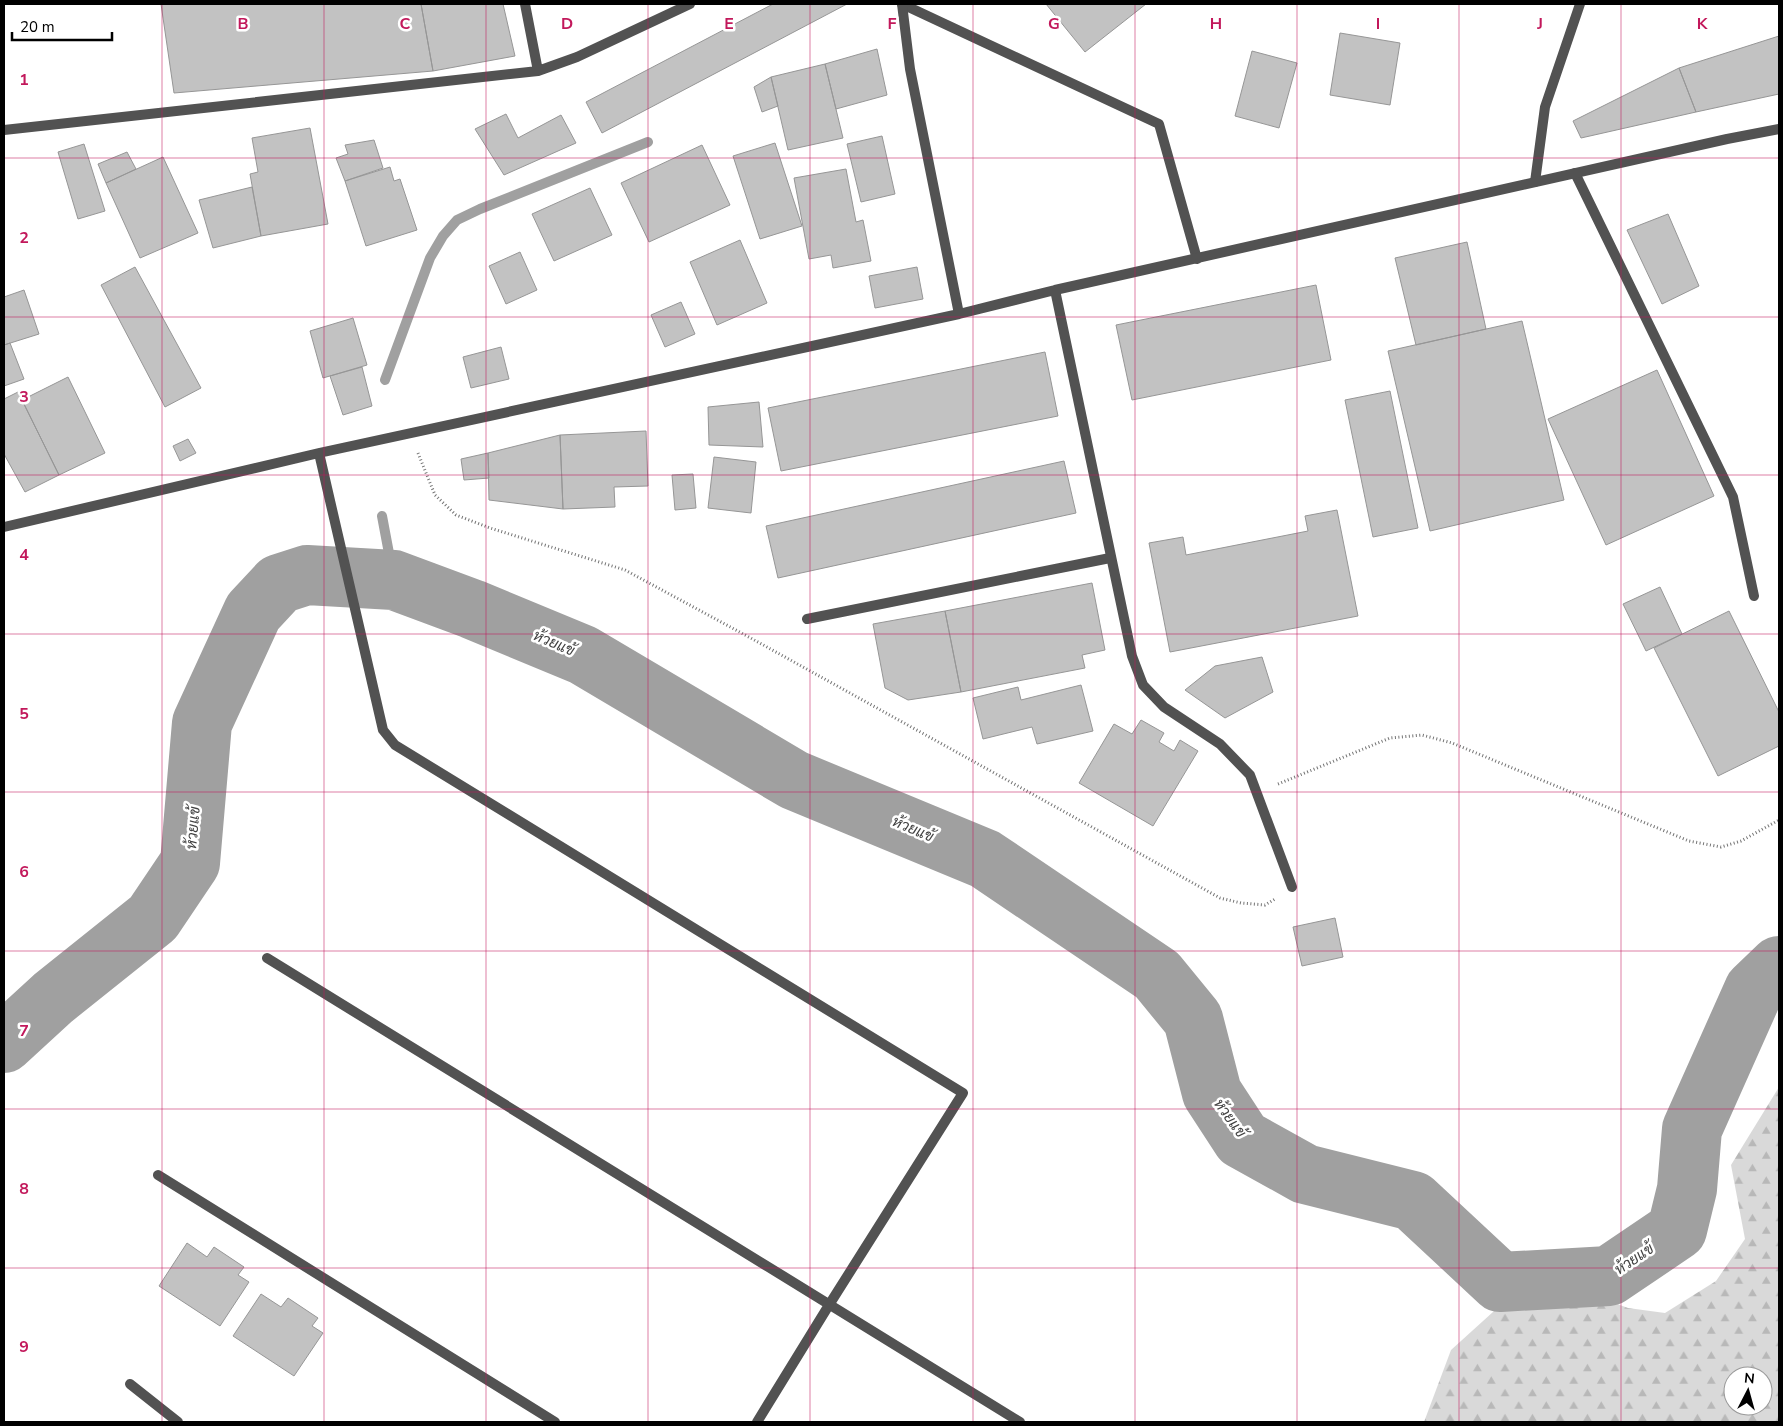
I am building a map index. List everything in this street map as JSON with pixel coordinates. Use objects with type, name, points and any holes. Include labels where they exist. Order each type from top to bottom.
[{"type":"street","points":[[525,4],[538,70]]},
{"type":"street","points":[[4,130],[538,70],[577,57],[690,4]]},
{"type":"street","points":[[902,4],[1159,124],[1197,259]]},
{"type":"street","points":[[902,4],[910,69],[959,314]]},
{"type":"street","points":[[1535,182],[1545,107],[1580,4]]},
{"type":"street","points":[[5,524],[959,314],[1055,290],[1727,138],[1779,129]]},
{"type":"street","points":[[1575,173],[1733,497],[1754,596]]},
{"type":"street","points":[[1055,290],[1110,558],[1132,656],[1143,685],[1164,708],[1220,744],[1250,775],[1292,887]]},
{"type":"street","points":[[319,454],[383,730],[395,745],[964,1093],[757,1422]]},
{"type":"street","points":[[806,619],[1110,558]]},
{"type":"street","points":[[267,958],[1020,1422]]},
{"type":"street","points":[[158,1175],[555,1422]]},
{"type":"street","points":[[130,1384],[178,1422]]},
{"type":"path","points":[[410,434],[435,495],[456,515],[490,528],[625,570],[756,640],[1220,898],[1241,903],[1265,905],[1292,887]]},
{"type":"path","points":[[1257,793],[1390,738],[1422,735],[1452,743],[1689,841],[1721,848],[1741,841],[1779,820]]},
{"type":"green space","points":[[1779,1087],[1779,1422],[1424,1422],[1451,1350],[1504,1302],[1596,1296],[1628,1308],[1665,1313],[1716,1281],[1745,1239],[1731,1165]]},
{"type":"building","points":[[161,4],[421,4],[433,71],[174,93]]},
{"type":"building","points":[[421,4],[503,4],[515,56],[433,71]]},
{"type":"building","points":[[773,4],[847,4],[602,133],[586,102]]},
{"type":"building","points":[[1046,4],[1146,4],[1085,52]]},
{"type":"building","points":[[1340,33],[1400,43],[1390,105],[1330,95]]},
{"type":"building","points":[[1779,36],[1779,94],[1696,112],[1679,68]]},
{"type":"building","points":[[877,49],[887,95],[836,109],[825,64]]},
{"type":"building","points":[[1252,51],[1297,63],[1279,128],[1235,116]]},
{"type":"building","points":[[825,64],[843,138],[788,150],[771,77]]},
{"type":"building","points":[[1679,68],[1696,112],[1581,138],[1573,121]]},
{"type":"building","points":[[771,77],[778,106],[762,112],[754,87]]},
{"type":"building","points":[[506,114],[518,138],[561,115],[576,143],[504,175],[475,129]]},
{"type":"building","points":[[310,128],[328,224],[261,236],[250,174],[258,172],[252,138]]},
{"type":"building","points":[[882,136],[895,194],[861,202],[847,144]]},
{"type":"building","points":[[374,140],[383,168],[345,181],[336,158],[348,154],[345,145]]},
{"type":"building","points":[[775,143],[802,226],[760,239],[733,156]]},
{"type":"building","points":[[84,144],[105,211],[78,219],[58,152]]},
{"type":"building","points":[[702,145],[730,205],[649,242],[621,183]]},
{"type":"building","points":[[127,152],[136,169],[106,183],[98,164]]},
{"type":"building","points":[[163,157],[198,233],[140,258],[106,183]]},
{"type":"building","points":[[390,167],[394,181],[400,179],[417,230],[366,246],[345,181]]},
{"type":"building","points":[[846,169],[856,222],[863,220],[871,261],[833,268],[831,255],[809,259],[794,178]]},
{"type":"building","points":[[252,187],[261,236],[213,248],[199,200]]},
{"type":"building","points":[[590,188],[612,235],[554,261],[532,214]]},
{"type":"building","points":[[1668,214],[1699,286],[1662,304],[1627,230]]},
{"type":"building","points":[[740,240],[767,303],[717,325],[690,262]]},
{"type":"building","points":[[1467,242],[1486,329],[1416,345],[1395,258]]},
{"type":"building","points":[[520,252],[537,290],[506,304],[489,266]]},
{"type":"building","points":[[135,267],[201,388],[165,407],[101,285]]},
{"type":"building","points":[[917,267],[923,299],[875,308],[869,276]]},
{"type":"building","points":[[1316,285],[1331,360],[1132,400],[1116,325]]},
{"type":"building","points":[[24,290],[39,334],[4,345],[4,297]]},
{"type":"building","points":[[681,302],[695,334],[665,347],[651,315]]},
{"type":"building","points":[[353,318],[367,365],[323,378],[310,331]]},
{"type":"building","points":[[1522,321],[1564,500],[1430,531],[1388,351]]},
{"type":"building","points":[[10,343],[24,379],[4,386],[4,345]]},
{"type":"building","points":[[501,347],[509,379],[471,388],[463,357]]},
{"type":"building","points":[[1045,352],[1058,416],[781,471],[768,408]]},
{"type":"building","points":[[362,367],[372,406],[343,415],[330,376]]},
{"type":"building","points":[[1657,370],[1714,496],[1606,545],[1548,419]]},
{"type":"building","points":[[68,377],[105,453],[59,475],[22,400]]},
{"type":"building","points":[[1390,391],[1418,528],[1373,537],[1345,400]]},
{"type":"building","points":[[18,392],[59,475],[25,492],[4,454],[4,399]]},
{"type":"building","points":[[759,402],[763,447],[709,445],[708,407]]},
{"type":"building","points":[[646,431],[648,486],[614,487],[615,507],[563,509],[560,435]]},
{"type":"building","points":[[560,435],[563,509],[489,500],[488,453]]},
{"type":"building","points":[[188,439],[196,453],[180,461],[173,446]]},
{"type":"building","points":[[488,453],[489,478],[464,480],[461,459]]},
{"type":"building","points":[[714,457],[756,462],[751,513],[708,508]]},
{"type":"building","points":[[1064,461],[1076,513],[778,578],[766,526]]},
{"type":"building","points":[[693,474],[696,508],[675,510],[672,475]]},
{"type":"building","points":[[1337,510],[1358,616],[1170,652],[1149,543],[1183,537],[1186,555],[1308,531],[1305,516]]},
{"type":"building","points":[[1092,583],[1105,650],[1082,655],[1085,668],[961,692],[945,611]]},
{"type":"building","points":[[1660,587],[1682,634],[1646,651],[1623,604]]},
{"type":"building","points":[[945,611],[961,692],[908,700],[885,688],[873,624]]},
{"type":"building","points":[[1729,611],[1779,712],[1779,746],[1718,776],[1654,648]]},
{"type":"building","points":[[1262,657],[1273,692],[1225,718],[1185,690],[1215,666]]},
{"type":"building","points":[[1081,685],[1093,731],[1037,744],[1032,727],[983,739],[973,698],[1018,687],[1021,700]]},
{"type":"building","points":[[1141,720],[1164,733],[1159,742],[1174,751],[1180,740],[1198,751],[1153,826],[1079,783],[1114,724],[1132,734]]},
{"type":"building","points":[[1335,918],[1343,957],[1302,966],[1293,927]]},
{"type":"building","points":[[187,1243],[207,1257],[214,1247],[244,1267],[238,1275],[249,1282],[220,1326],[159,1286]]},
{"type":"building","points":[[261,1294],[281,1307],[288,1298],[318,1318],[312,1326],[323,1333],[294,1376],[233,1336]]},
{"type":"waterway","points":[[385,380],[430,258],[443,236],[457,220],[648,142]]},
{"type":"waterway","points":[[382,516],[394,580]]},
{"type":"waterway","name":"ห้วยแข้","points":[[4,1043],[53,998],[153,918],[190,863],[202,723],[253,612],[279,584],[307,575],[394,580],[472,609],[583,655],[794,780],[985,859],[1157,975],[1193,1019],[1212,1093],[1242,1139],[1305,1174],[1413,1201],[1500,1282],[1609,1276],[1677,1230],[1687,1189],[1692,1129],[1754,990],[1779,966]]}]
